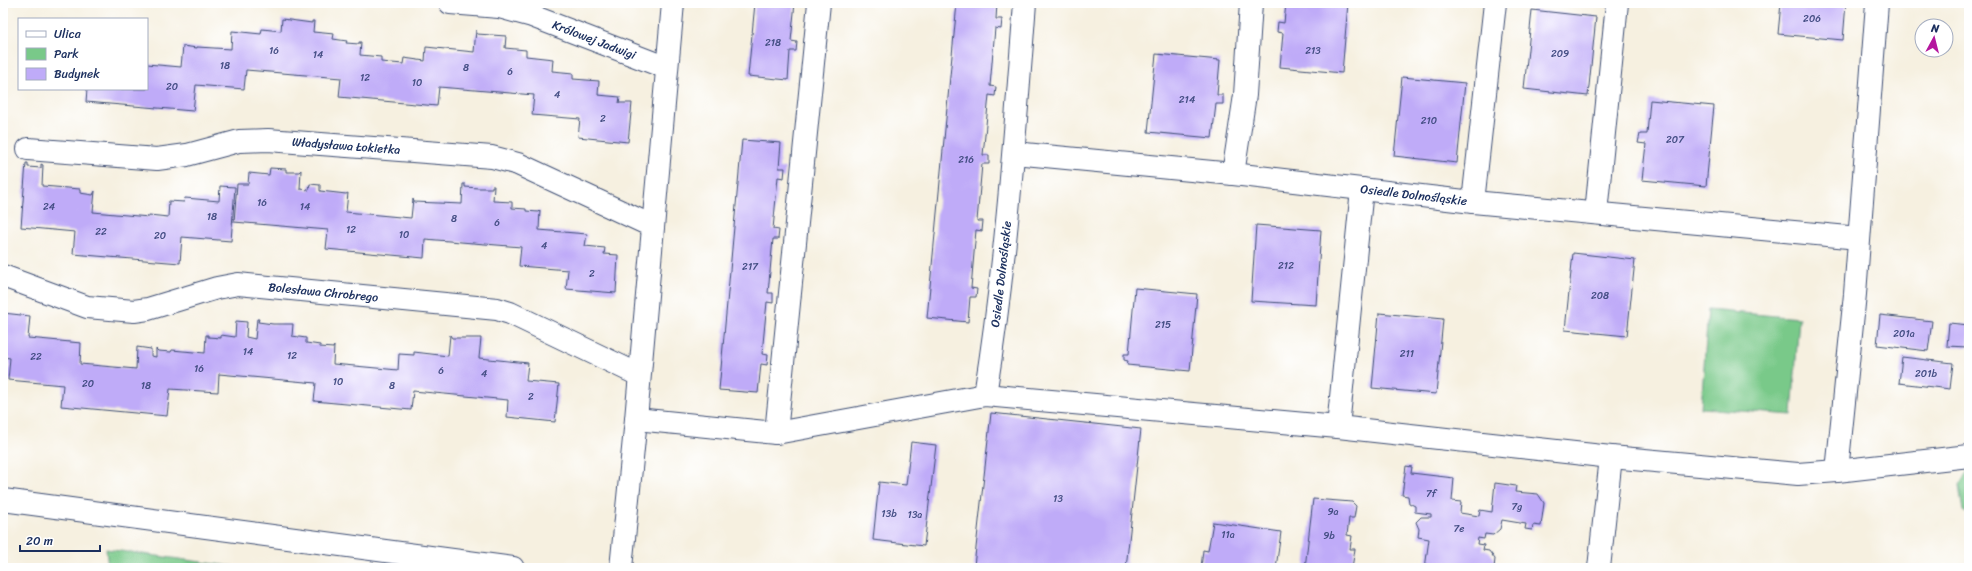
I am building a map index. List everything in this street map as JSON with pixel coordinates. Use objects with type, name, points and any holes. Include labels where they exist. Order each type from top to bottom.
[{"type":"street","name":"Królowej Jadwigi","points":[[450,3],[499,7],[532,16],[667,68]]},
{"type":"street","points":[[621,568],[636,418],[638,375],[672,3]]},
{"type":"street","points":[[776,433],[819,3]]},
{"type":"street","name":"Osiedle Dolnośląskie","points":[[985,395],[993,346],[1014,153],[1025,3]]},
{"type":"street","points":[[1233,174],[1244,95],[1251,3]]},
{"type":"street","points":[[1473,202],[1495,3]]},
{"type":"street","points":[[1596,213],[1617,3]]},
{"type":"street","points":[[1837,471],[1855,294],[1877,3]]},
{"type":"street","name":"Władysława Łokietka","points":[[28,149],[157,159],[187,156],[239,141],[268,140],[492,157],[518,164],[652,226]]},
{"type":"street","name":"Osiedle Dolnośląskie","points":[[1014,153],[1233,174],[1473,202],[1859,238]]},
{"type":"street","points":[[1338,427],[1362,190]]},
{"type":"street","name":"Bolesława Chrobrego","points":[[3,276],[87,307],[134,311],[148,309],[217,288],[238,284],[497,309],[510,313],[638,375]]},
{"type":"street","points":[[636,418],[776,433],[985,395],[1338,427],[1611,457],[1798,474],[1969,456]]},
{"type":"street","points":[[1598,568],[1611,457]]},
{"type":"street","points":[[3,500],[513,568]]},
{"type":"green space","points":[[1708,310],[1799,318],[1792,415],[1701,408]]},
{"type":"green space","points":[[1969,469],[1969,516],[1963,511],[1959,486]]},
{"type":"green space","points":[[106,549],[245,568],[108,568]]},
{"type":"building","points":[[755,3],[795,3],[791,41],[797,42],[796,51],[790,51],[788,80],[748,76]]},
{"type":"building","points":[[957,3],[997,3],[996,19],[1002,19],[1001,29],[995,28],[990,86],[996,87],[995,96],[989,95],[983,155],[989,155],[989,164],[982,164],[977,221],[983,221],[982,231],[976,230],[971,288],[977,289],[976,297],[970,297],[968,322],[927,318]]},
{"type":"building","points":[[1286,3],[1348,3],[1342,73],[1280,67],[1283,33],[1277,32],[1278,22],[1284,23]]},
{"type":"building","points":[[1781,3],[1846,3],[1843,40],[1778,34]]},
{"type":"building","points":[[1532,10],[1596,17],[1588,96],[1524,89]]},
{"type":"building","points":[[282,19],[312,23],[312,21],[314,21],[313,32],[334,34],[333,39],[347,41],[346,43],[359,44],[359,42],[361,42],[360,55],[381,57],[381,62],[403,64],[404,58],[425,61],[426,47],[474,52],[476,30],[477,34],[506,36],[505,48],[526,50],[526,56],[553,59],[552,71],[573,73],[573,79],[599,81],[598,95],[620,97],[619,103],[632,103],[628,142],[578,137],[580,119],[532,115],[534,95],[439,87],[437,106],[339,97],[341,78],[246,70],[244,89],[196,85],[193,111],[86,102],[87,90],[148,90],[148,64],[181,67],[183,46],[231,49],[232,31],[261,34],[262,29],[281,31]]},
{"type":"building","points":[[1156,54],[1220,60],[1217,95],[1223,95],[1223,104],[1216,104],[1212,138],[1148,132]]},
{"type":"building","points":[[1402,77],[1465,83],[1457,163],[1394,156]]},
{"type":"building","points":[[1650,100],[1714,106],[1706,186],[1642,180],[1646,144],[1638,143],[1640,134],[1647,134]]},
{"type":"building","points":[[742,140],[781,143],[779,168],[785,168],[784,178],[778,177],[773,229],[779,230],[778,239],[773,239],[768,293],[773,293],[773,303],[767,302],[762,354],[768,355],[767,365],[761,364],[758,393],[719,390]]},
{"type":"building","points":[[26,163],[28,163],[28,167],[41,168],[41,164],[43,165],[42,186],[80,189],[80,193],[93,195],[95,191],[93,212],[149,217],[149,215],[168,217],[169,201],[184,202],[185,198],[219,201],[220,186],[235,187],[231,241],[182,237],[180,263],[73,254],[75,232],[21,227]]},
{"type":"building","points":[[270,168],[286,169],[286,172],[299,172],[301,170],[300,189],[309,190],[310,184],[320,185],[320,191],[348,193],[346,212],[411,218],[413,199],[414,202],[462,204],[463,184],[465,184],[465,187],[478,188],[492,188],[492,186],[494,186],[493,201],[512,202],[512,208],[526,209],[526,211],[538,212],[540,210],[539,230],[587,234],[585,246],[605,248],[604,254],[618,255],[616,293],[566,289],[568,270],[519,266],[521,247],[425,239],[424,258],[326,249],[328,230],[234,222],[237,184],[248,184],[249,173],[269,175]]},
{"type":"building","points":[[1256,225],[1321,230],[1316,305],[1251,301]]},
{"type":"building","points":[[1573,253],[1635,260],[1627,336],[1565,330]]},
{"type":"building","points":[[1135,288],[1197,294],[1190,371],[1127,365],[1128,361],[1124,360],[1124,354],[1129,354]]},
{"type":"building","points":[[3,313],[30,316],[28,338],[81,343],[80,364],[136,369],[137,347],[151,349],[151,356],[156,357],[156,349],[158,351],[171,352],[172,350],[205,353],[206,335],[208,335],[208,337],[221,338],[221,335],[235,337],[236,321],[247,322],[246,337],[255,339],[257,319],[259,319],[258,322],[293,324],[292,336],[306,338],[306,343],[320,345],[320,347],[333,348],[334,346],[333,364],[398,370],[399,354],[414,355],[414,352],[448,356],[450,335],[452,338],[481,338],[479,358],[528,363],[526,381],[559,384],[555,422],[507,417],[508,400],[413,391],[411,410],[314,401],[316,383],[219,374],[218,392],[170,389],[167,416],[61,406],[63,385],[8,380],[10,358],[3,357]]},
{"type":"building","points":[[1379,313],[1443,319],[1436,394],[1372,388]]},
{"type":"building","points":[[1880,315],[1932,321],[1928,351],[1877,345]]},
{"type":"building","points":[[1949,323],[1969,325],[1967,347],[1947,346]]},
{"type":"building","points":[[1902,357],[1953,363],[1950,389],[1899,383]]},
{"type":"building","points":[[991,413],[1141,429],[1126,568],[990,568],[974,566]]},
{"type":"building","points":[[911,442],[936,445],[924,546],[873,540],[879,482],[906,485]]},
{"type":"building","points":[[1406,466],[1412,467],[1411,473],[1454,478],[1452,501],[1461,502],[1460,513],[1479,516],[1480,510],[1492,512],[1495,483],[1516,486],[1515,492],[1538,494],[1544,503],[1541,526],[1533,525],[1532,530],[1525,529],[1526,524],[1502,520],[1500,529],[1493,535],[1485,534],[1484,539],[1478,538],[1477,544],[1484,545],[1483,550],[1489,551],[1495,559],[1494,568],[1425,568],[1429,539],[1418,537],[1419,529],[1416,522],[1421,517],[1431,517],[1431,514],[1415,512],[1415,506],[1409,503],[1408,496],[1402,495]]},
{"type":"building","points":[[1313,499],[1352,502],[1356,506],[1354,518],[1349,518],[1347,535],[1352,536],[1350,549],[1355,549],[1352,568],[1305,568]]},
{"type":"building","points":[[1213,522],[1281,532],[1276,568],[1201,568],[1203,550],[1208,551]]}]
